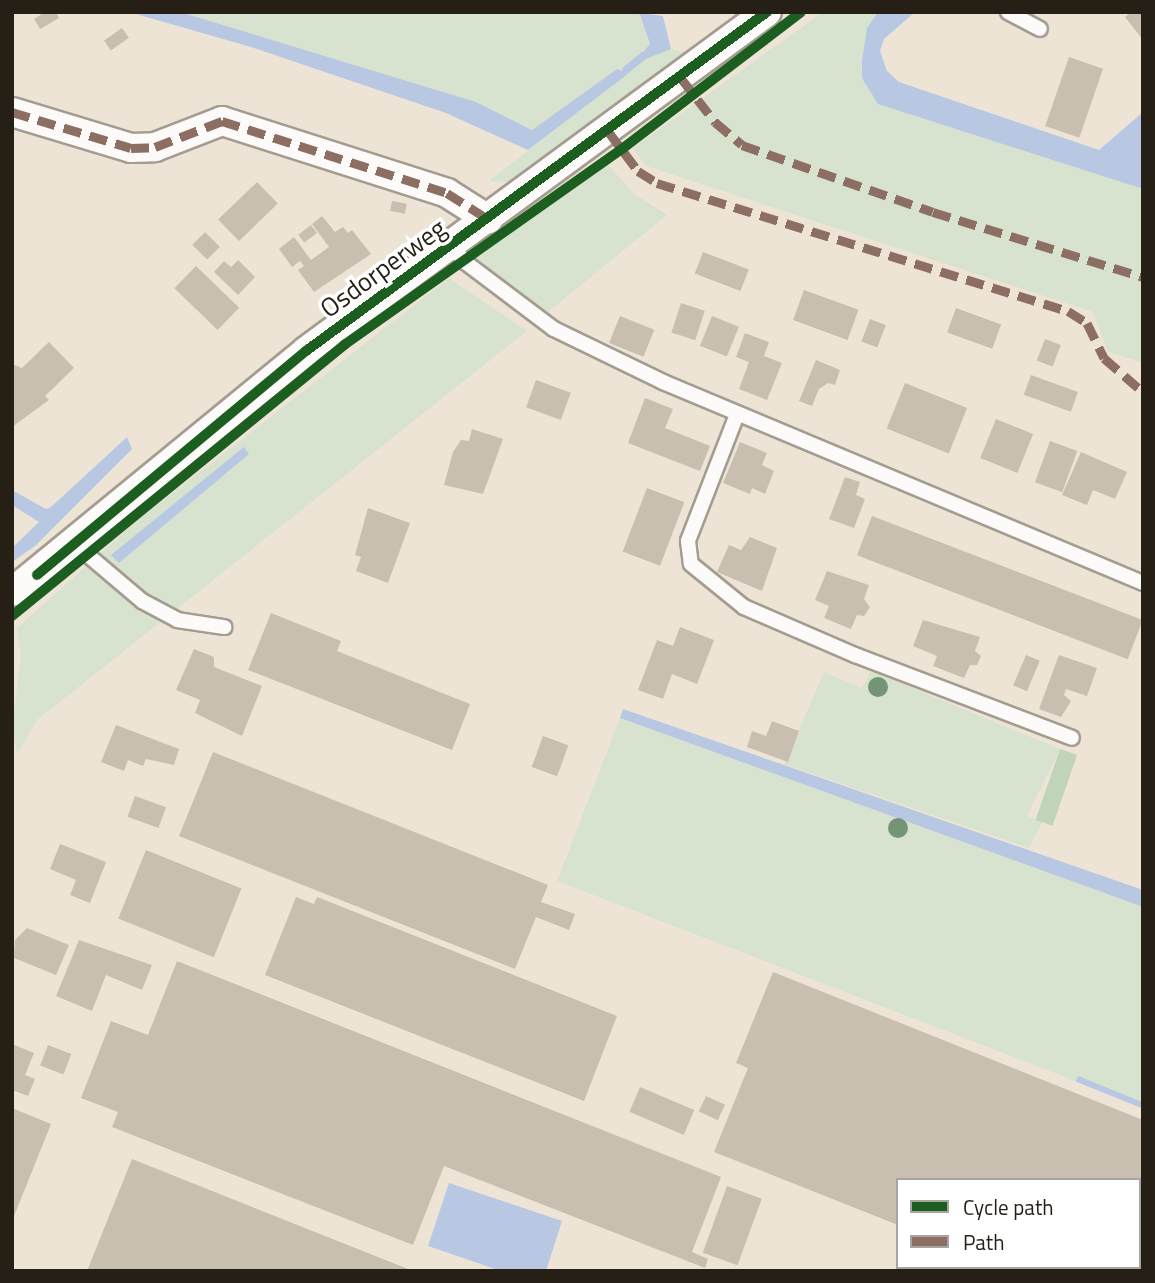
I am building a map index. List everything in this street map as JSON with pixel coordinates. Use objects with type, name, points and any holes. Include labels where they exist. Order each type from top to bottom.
[{"type":"street","name":"Osdorperweg","points":[[12,592],[79,541],[306,351],[767,12]]},
{"type":"street","name":"Osdorperweg","points":[[12,111],[131,148],[155,147],[222,121],[447,192],[488,219]]},
{"type":"lane","points":[[1008,12],[1040,29]]},
{"type":"lane","points":[[452,246],[465,262],[554,329],[736,416],[1143,583]]},
{"type":"lane","points":[[736,416],[688,541],[691,564],[744,607],[855,655],[1072,738]]},
{"type":"lane","points":[[79,541],[99,565],[142,601],[177,620],[224,627]]},
{"type":"green space","points":[[180,12],[634,12],[640,15],[650,45],[643,52],[646,59],[671,49],[687,53],[511,182],[489,181],[628,74],[617,69],[532,130],[476,102]]},
{"type":"green space","points":[[823,12],[878,12],[867,28],[862,60],[864,76],[878,104],[1143,189],[1143,363],[1108,352],[1093,312],[646,166],[633,148]]},
{"type":"green space","points":[[605,161],[633,193],[667,215],[542,317],[470,262]]},
{"type":"green space","points":[[449,278],[527,331],[37,720],[17,754],[12,727],[21,656],[17,628],[133,524]]},
{"type":"green space","points":[[871,671],[1060,749],[1027,816],[1043,821],[1029,848],[784,764],[824,672],[862,688]]},
{"type":"green space","points":[[620,718],[1143,907],[1143,1107],[557,881]]},
{"type":"green space","points":[[1060,749],[1077,755],[1053,826],[1036,820]]},
{"type":"water","points":[[129,12],[180,12],[476,102],[532,130],[617,69],[628,74],[528,150],[446,113],[251,47]]},
{"type":"water","points":[[634,12],[663,16],[671,49],[646,59],[643,52],[650,44],[640,15]]},
{"type":"water","points":[[878,12],[915,12],[884,39],[880,51],[887,71],[899,82],[1099,150],[1143,112],[1143,189],[878,104],[862,78],[862,60],[867,28]]},
{"type":"water","points":[[127,437],[132,449],[35,546],[12,562],[12,548],[39,522],[12,505],[12,490],[46,509],[51,507]]},
{"type":"water","points":[[244,447],[249,454],[119,563],[111,555]]},
{"type":"water","points":[[623,709],[1143,890],[1143,907],[620,718]]},
{"type":"water","points":[[1078,1076],[1143,1102],[1141,1108],[1076,1082]]},
{"type":"water","points":[[449,1183],[562,1221],[546,1271],[501,1271],[428,1246]]},
{"type":"building","points":[[45,12],[56,12],[59,18],[40,29],[34,19]]},
{"type":"building","points":[[1131,12],[1143,12],[1143,40],[1125,17]]},
{"type":"building","points":[[122,28],[129,38],[111,50],[104,41]]},
{"type":"building","points":[[1069,57],[1103,69],[1079,138],[1045,126]]},
{"type":"building","points":[[257,182],[278,204],[239,241],[218,220]]},
{"type":"building","points":[[392,201],[407,204],[405,214],[390,211]]},
{"type":"building","points":[[322,216],[335,232],[343,227],[348,233],[352,230],[371,254],[314,292],[298,270],[304,266],[300,261],[292,267],[279,249],[294,237],[311,260],[329,247],[312,224]]},
{"type":"building","points":[[311,225],[317,233],[304,243],[298,235]]},
{"type":"building","points":[[205,232],[220,247],[207,260],[192,245]]},
{"type":"building","points":[[703,252],[749,270],[741,291],[695,273]]},
{"type":"building","points":[[238,260],[255,277],[238,295],[214,272],[224,261],[231,267]]},
{"type":"building","points":[[196,266],[239,308],[218,330],[174,288]]},
{"type":"building","points":[[804,290],[859,310],[848,340],[793,320]]},
{"type":"building","points":[[681,303],[705,311],[695,340],[671,332]]},
{"type":"building","points":[[956,308],[1001,324],[992,349],[947,332]]},
{"type":"building","points":[[620,316],[654,330],[643,357],[609,343]]},
{"type":"building","points":[[712,316],[739,327],[727,357],[700,346]]},
{"type":"building","points":[[870,319],[886,325],[877,347],[861,341]]},
{"type":"building","points":[[745,333],[769,342],[764,356],[782,363],[767,400],[739,389],[749,362],[736,357]]},
{"type":"building","points":[[1045,339],[1061,345],[1053,367],[1037,360]]},
{"type":"building","points":[[49,342],[74,368],[45,396],[49,400],[12,427],[12,364],[22,368]]},
{"type":"building","points":[[816,360],[840,370],[835,385],[828,383],[819,389],[812,406],[799,401]]},
{"type":"building","points":[[1031,375],[1078,392],[1071,412],[1024,395]]},
{"type":"building","points":[[536,380],[571,393],[561,420],[526,407]]},
{"type":"building","points":[[905,383],[967,408],[949,454],[887,428]]},
{"type":"building","points":[[645,398],[673,409],[665,428],[710,446],[700,471],[628,443]]},
{"type":"building","points":[[996,419],[1033,434],[1017,473],[980,458]]},
{"type":"building","points":[[472,429],[503,439],[483,494],[444,485],[453,452],[461,440],[469,441]]},
{"type":"building","points":[[1050,441],[1077,451],[1062,492],[1035,482]]},
{"type":"building","points":[[740,442],[767,453],[762,465],[774,471],[765,494],[752,488],[750,494],[723,483]]},
{"type":"building","points":[[1081,452],[1127,472],[1115,499],[1093,490],[1087,505],[1062,495]]},
{"type":"building","points":[[845,477],[860,482],[856,495],[865,499],[854,528],[829,519]]},
{"type":"building","points":[[647,488],[684,502],[660,566],[623,551]]},
{"type":"building","points":[[368,508],[410,523],[388,583],[356,571],[361,557],[355,555]]},
{"type":"building","points":[[872,516],[1143,620],[1128,659],[857,555]]},
{"type":"building","points":[[750,537],[777,548],[762,591],[717,572],[729,545],[741,550]]},
{"type":"building","points":[[827,571],[869,585],[864,599],[870,607],[864,616],[857,615],[851,629],[824,618],[829,606],[815,600]]},
{"type":"building","points":[[271,613],[341,641],[337,651],[470,704],[452,750],[248,670]]},
{"type":"building","points":[[923,620],[980,637],[975,651],[981,656],[977,665],[970,665],[964,678],[933,666],[937,656],[913,646]]},
{"type":"building","points":[[680,627],[714,640],[697,684],[672,674],[663,699],[638,690],[657,640],[673,646]]},
{"type":"building","points":[[194,649],[214,657],[214,667],[262,686],[242,736],[195,713],[200,700],[176,690]]},
{"type":"building","points":[[1026,655],[1040,661],[1027,691],[1013,685]]},
{"type":"building","points":[[1059,655],[1097,668],[1087,696],[1066,689],[1064,695],[1071,701],[1061,717],[1039,709]]},
{"type":"building","points":[[772,721],[799,731],[788,762],[747,747],[752,731],[766,736]]},
{"type":"building","points":[[116,725],[179,749],[174,765],[146,759],[143,766],[128,760],[124,771],[101,762]]},
{"type":"building","points":[[543,736],[568,745],[557,776],[532,767]]},
{"type":"building","points":[[213,752],[548,885],[541,902],[575,914],[569,930],[536,917],[515,969],[179,836]]},
{"type":"building","points":[[135,796],[166,807],[158,828],[127,817]]},
{"type":"building","points":[[60,844],[106,862],[90,903],[70,895],[76,880],[50,869]]},
{"type":"building","points":[[146,850],[241,889],[214,957],[118,919]]},
{"type":"building","points":[[296,897],[314,904],[317,897],[617,1016],[584,1101],[265,975]]},
{"type":"building","points":[[27,928],[69,945],[56,975],[14,958],[15,940]]},
{"type":"building","points":[[79,940],[152,965],[142,990],[106,975],[92,1011],[56,996]]},
{"type":"building","points":[[177,961],[721,1177],[692,1252],[708,1259],[705,1268],[444,1166],[413,1245],[112,1127],[118,1112],[81,1098],[111,1021],[148,1035]]},
{"type":"building","points":[[773,972],[1143,1120],[1143,1271],[1074,1269],[1141,1269],[1141,1178],[896,1178],[896,1224],[714,1152],[748,1068],[736,1063]]},
{"type":"building","points":[[12,1044],[34,1053],[25,1075],[35,1079],[28,1096],[12,1090]]},
{"type":"building","points":[[48,1045],[71,1054],[63,1074],[40,1066]]},
{"type":"building","points":[[640,1087],[694,1110],[684,1135],[629,1112]]},
{"type":"building","points":[[706,1096],[725,1105],[718,1120],[699,1111]]},
{"type":"building","points":[[12,1108],[51,1124],[12,1221]]},
{"type":"building","points":[[132,1159],[413,1271],[87,1271]]},
{"type":"building","points":[[727,1186],[762,1199],[737,1265],[703,1253]]},
{"type":"waterway","points":[[626,70],[643,56]]},
{"type":"marked path","points":[[681,78],[715,122],[742,145],[933,212],[1143,277]]},
{"type":"marked path","points":[[12,112],[131,148],[155,147],[222,121],[447,193],[488,219]]},
{"type":"marked path","points":[[608,131],[638,171],[657,183],[1068,311],[1087,323],[1104,358],[1143,392]]},
{"type":"cycle path","points":[[37,575],[306,351],[767,12]]},
{"type":"cycle path","points":[[12,616],[344,345],[622,149],[801,12]]}]
